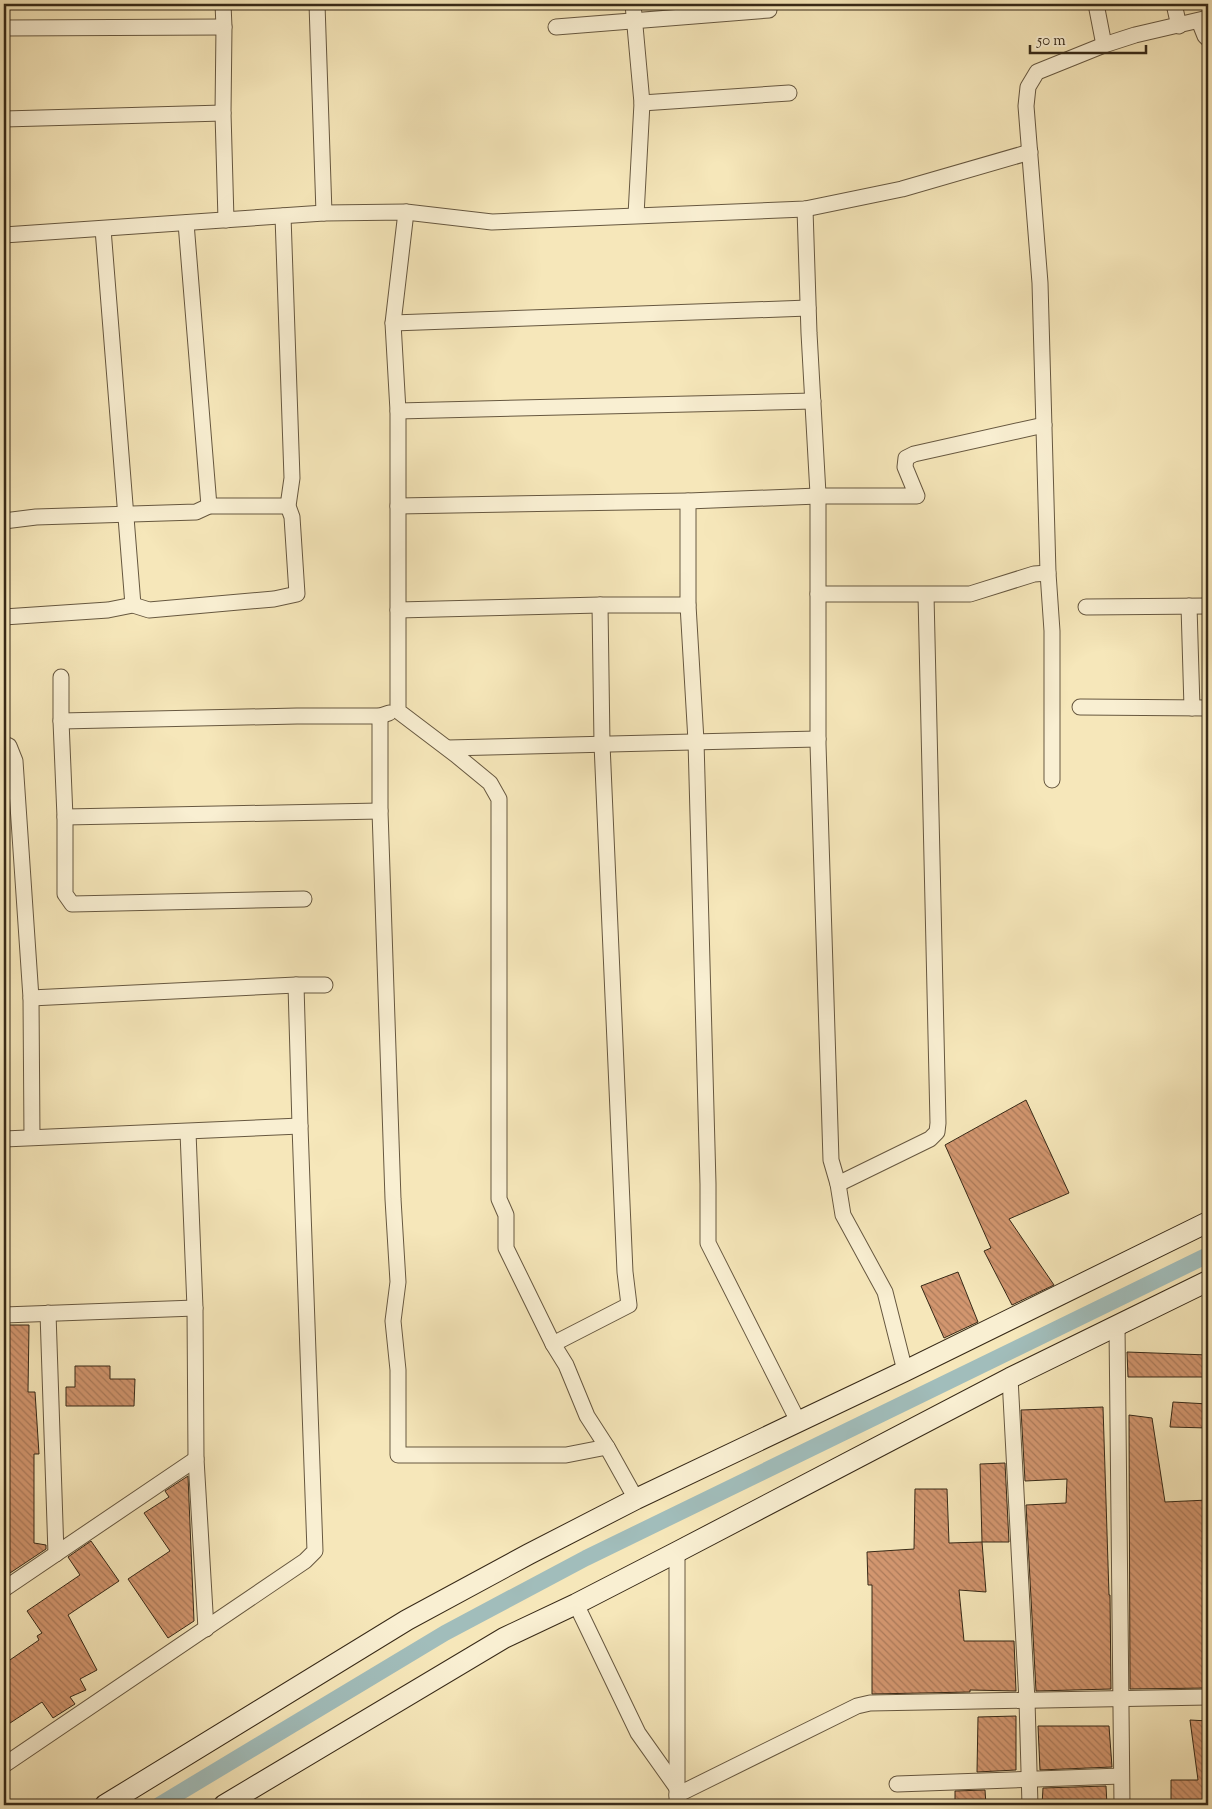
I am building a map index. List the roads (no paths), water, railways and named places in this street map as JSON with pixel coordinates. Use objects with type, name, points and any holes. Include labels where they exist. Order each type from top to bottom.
[{"type":"main road","points":[[105,1805],[407,1620],[529,1554],[636,1499],[905,1371],[1208,1222]]},
{"type":"main road","points":[[224,1805],[504,1638],[576,1604],[1010,1378],[1208,1281]]},
{"type":"street","points":[[223,4],[223,113],[226,220]]},
{"type":"street","points":[[317,4],[324,213]]},
{"type":"street","points":[[633,4],[642,103],[636,215]]},
{"type":"street","points":[[1096,4],[1104,45]]},
{"type":"street","points":[[1174,4],[1179,26]]},
{"type":"street","points":[[556,27],[769,10]]},
{"type":"street","points":[[1052,780],[1052,631],[1048,573],[1040,283],[1026,106],[1028,87],[1037,72],[1104,45],[1135,35],[1204,20],[1205,36],[1208,39]]},
{"type":"street","points":[[4,28],[224,28]]},
{"type":"street","points":[[642,103],[789,93]]},
{"type":"street","points":[[4,119],[223,113]]},
{"type":"street","points":[[4,235],[324,213],[406,212],[492,222],[805,209],[902,188],[1030,152]]},
{"type":"street","points":[[805,209],[818,496],[818,739],[831,1160],[838,1184],[843,1215],[885,1292],[905,1371]]},
{"type":"street","points":[[398,711],[398,411],[393,323],[406,212]]},
{"type":"street","points":[[4,617],[108,610],[133,605],[149,610],[274,600],[297,594],[292,517],[288,506],[292,478],[283,216]]},
{"type":"street","points":[[186,223],[209,506]]},
{"type":"street","points":[[104,229],[133,605]]},
{"type":"street","points":[[393,323],[808,308]]},
{"type":"street","points":[[398,411],[813,401]]},
{"type":"street","points":[[398,506],[688,501],[818,496],[917,496],[905,467],[906,458],[914,454],[1044,425]]},
{"type":"street","points":[[688,501],[688,605],[696,741],[708,1243],[798,1421]]},
{"type":"street","points":[[4,521],[36,517],[196,512],[209,506],[288,506]]},
{"type":"street","points":[[818,594],[970,594],[1034,574],[1048,573]]},
{"type":"street","points":[[838,1184],[930,1139],[936,1132],[937,1103],[926,595]]},
{"type":"street","points":[[398,610],[600,605],[688,605]]},
{"type":"street","points":[[553,1344],[629,1305],[625,1272],[602,744],[600,605]]},
{"type":"street","points":[[1189,606],[1192,708]]},
{"type":"street","points":[[1086,607],[1208,606]]},
{"type":"street","points":[[61,677],[61,721],[66,817],[66,894],[72,904],[304,899]]},
{"type":"street","points":[[1080,707],[1208,708]]},
{"type":"street","points":[[61,721],[380,716],[398,711]]},
{"type":"street","points":[[398,711],[448,748],[490,783],[499,798],[499,1199],[506,1215],[506,1248],[553,1344],[566,1365],[587,1416],[636,1499]]},
{"type":"street","points":[[380,716],[380,811],[393,1199],[398,1282],[393,1321],[398,1370],[398,1455],[566,1455],[607,1447]]},
{"type":"street","points":[[448,748],[818,739]]},
{"type":"street","points":[[4,744],[9,746],[31,998],[32,1137]]},
{"type":"street","points":[[66,817],[380,811]]},
{"type":"street","points":[[4,1765],[305,1561],[315,1551],[296,985]]},
{"type":"street","points":[[31,998],[325,985]]},
{"type":"street","points":[[4,1139],[300,1126]]},
{"type":"street","points":[[188,1132],[195,1308],[196,1459],[206,1629]]},
{"type":"street","points":[[4,1314],[195,1308]]},
{"type":"street","points":[[48,1313],[56,1554]]},
{"type":"street","points":[[1117,1326],[1122,1805]]},
{"type":"street","points":[[1010,1378],[1027,1701],[1030,1805]]},
{"type":"street","points":[[4,1589],[196,1459]]},
{"type":"street","points":[[677,1552],[677,1796]]},
{"type":"street","points":[[576,1604],[638,1733],[677,1796]]},
{"type":"street","points":[[677,1796],[857,1706],[870,1703],[1208,1696]]},
{"type":"street","points":[[896,1784],[1121,1776]]},
{"type":"waterway","points":[[159,1805],[445,1633],[586,1558],[1208,1255]]}]
